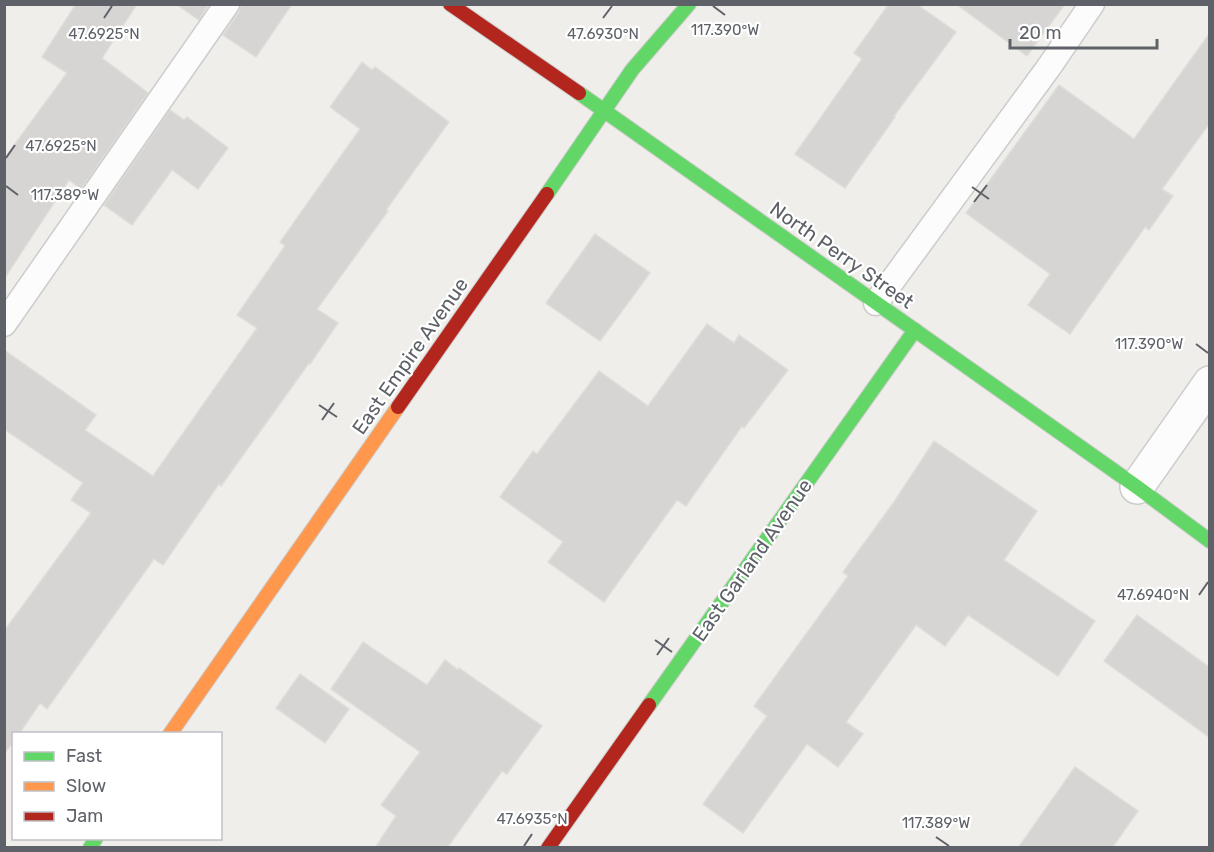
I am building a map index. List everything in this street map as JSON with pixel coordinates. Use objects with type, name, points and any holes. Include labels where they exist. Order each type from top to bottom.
[{"type":"street","name":"North Perry Street","points":[[450,4],[1137,487],[1209,542]]},
{"type":"street","name":"East Empire Avenue","points":[[171,732],[632,70],[689,4]]},
{"type":"street","name":"East Garland Avenue","points":[[548,848],[915,330]]},
{"type":"street","points":[[1137,487],[1209,383]]},
{"type":"lane","points":[[4,324],[227,4]]},
{"type":"lane","points":[[876,303],[1049,67],[1092,4]]},
{"type":"building","points":[[76,4],[137,4],[102,58],[148,93],[81,189],[69,180],[4,279],[4,159],[67,73],[42,57]]},
{"type":"building","points":[[176,4],[209,4],[199,20]]},
{"type":"building","points":[[241,4],[292,4],[256,57],[223,35],[239,12]]},
{"type":"building","points":[[889,4],[916,4],[956,32],[894,116],[845,188],[795,154],[862,59],[854,53]]},
{"type":"building","points":[[956,4],[1065,4],[1027,56]]},
{"type":"building","points":[[1209,34],[1209,124],[1162,189],[1173,196],[1149,230],[1145,227],[1070,334],[1028,305],[1050,274],[966,213],[1059,85],[1134,139]]},
{"type":"building","points":[[362,62],[372,70],[375,67],[449,122],[317,309],[338,323],[310,364],[221,486],[219,484],[163,565],[154,559],[47,709],[40,703],[20,732],[12,732],[12,744],[4,754],[4,631],[91,513],[71,500],[83,483],[4,429],[4,350],[96,415],[85,430],[153,476],[257,328],[237,315],[285,246],[280,242],[360,129],[330,107]]},
{"type":"building","points":[[170,110],[184,120],[187,117],[228,148],[198,189],[172,170],[132,225],[104,205]]},
{"type":"building","points":[[595,234],[650,273],[600,341],[546,303]]},
{"type":"building","points":[[707,324],[734,343],[739,335],[788,370],[744,428],[742,426],[686,506],[677,500],[604,602],[548,562],[563,542],[500,497],[533,451],[537,454],[599,371],[648,406]]},
{"type":"building","points":[[934,441],[1037,511],[1004,560],[1095,621],[1058,676],[968,615],[945,646],[916,625],[846,722],[863,734],[838,767],[807,744],[743,833],[703,804],[767,716],[754,706],[848,576],[843,572],[894,502]]},
{"type":"building","points":[[1137,615],[1209,667],[1209,737],[1104,661]]},
{"type":"building","points":[[363,642],[427,685],[445,660],[542,726],[507,774],[502,771],[447,848],[375,848],[396,816],[381,805],[420,752],[331,689]]},
{"type":"building","points":[[300,674],[349,709],[325,743],[276,708]]},
{"type":"building","points":[[1075,767],[1138,811],[1112,848],[1018,848]]},
{"type":"traffic: fast","points":[[547,194],[632,70],[689,4]]},
{"type":"traffic: fast","points":[[579,93],[1210,541]]},
{"type":"traffic: fast","points":[[649,705],[915,330]]},
{"type":"traffic: fast","points":[[90,848],[95,840]]},
{"type":"traffic: slow","points":[[171,732],[398,407]]},
{"type":"traffic: jam","points":[[450,4],[579,93]]},
{"type":"traffic: jam","points":[[398,407],[547,194]]},
{"type":"traffic: jam","points":[[548,848],[649,705]]}]
